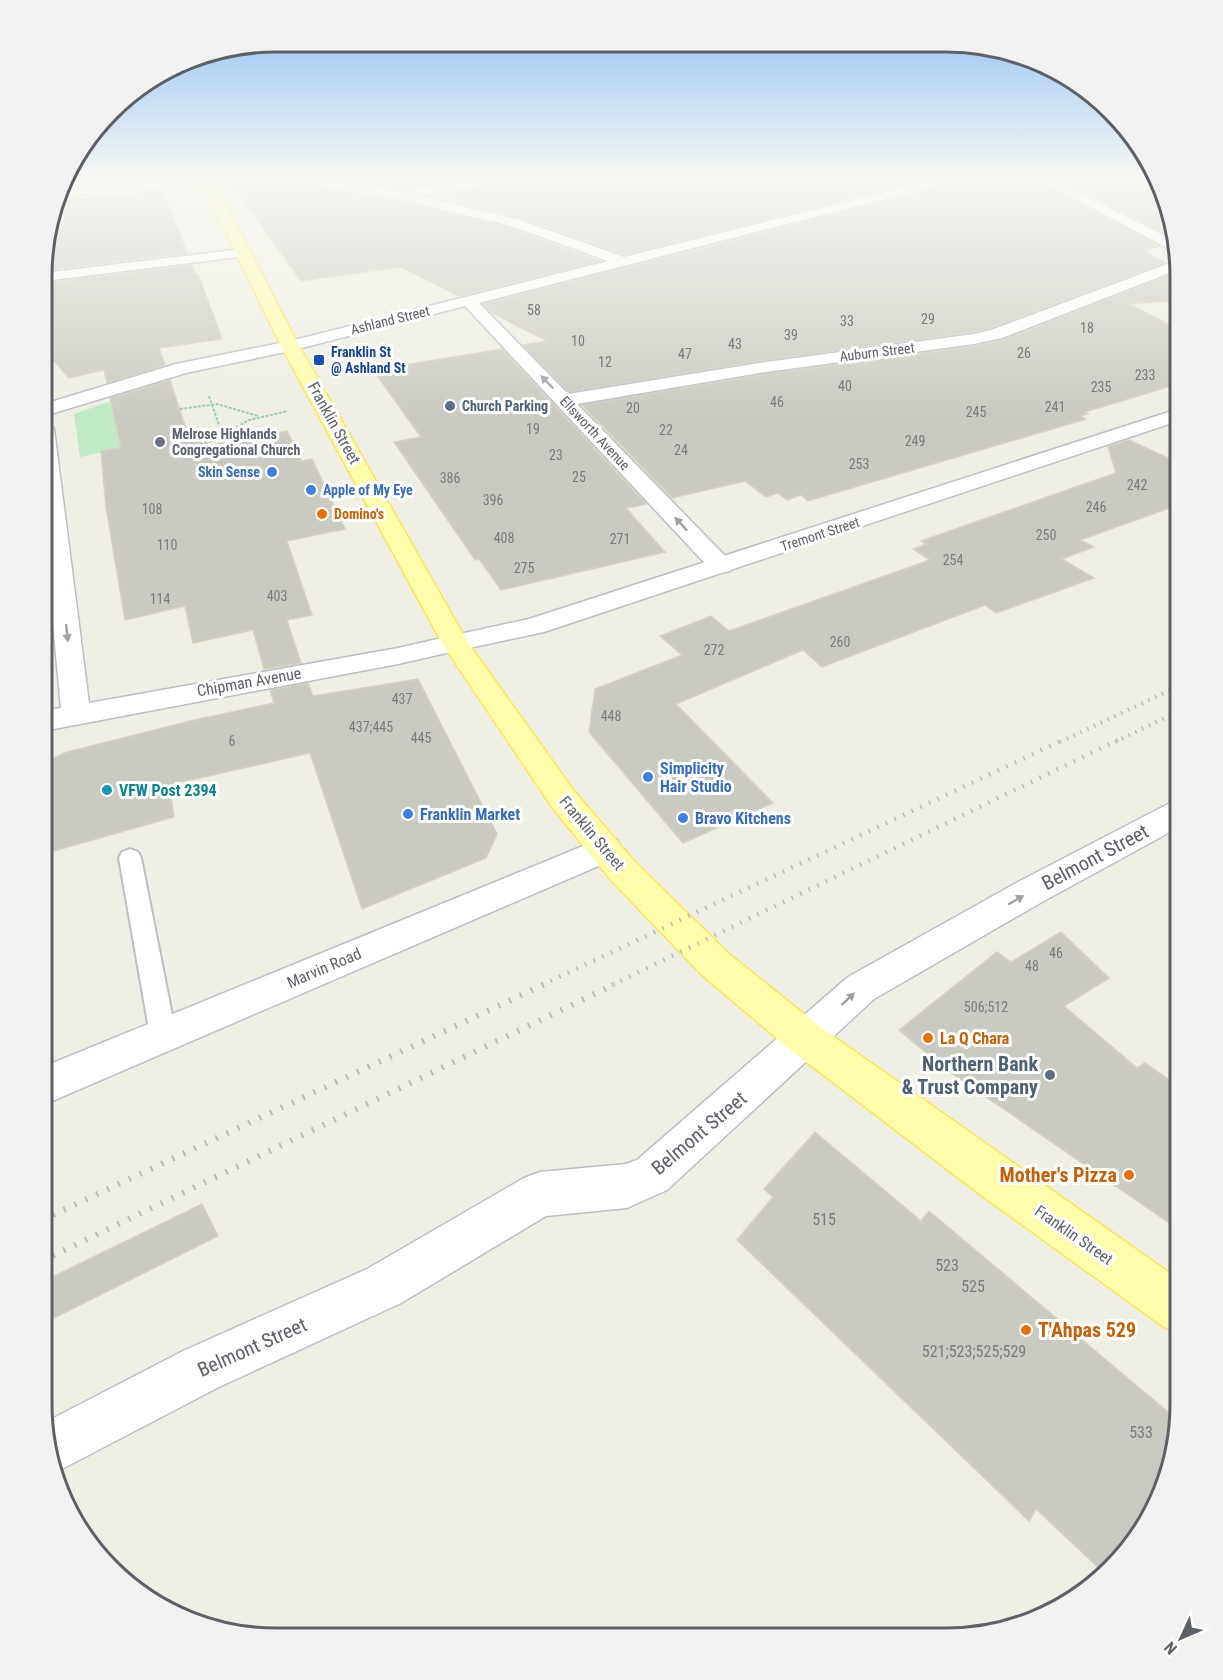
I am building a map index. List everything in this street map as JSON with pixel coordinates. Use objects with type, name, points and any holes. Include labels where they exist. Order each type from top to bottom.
[{"type":"main road","name":"Franklin Street","points":[[245,258],[290,346],[455,643],[563,799],[605,849],[674,925],[739,985],[806,1039],[997,1180],[1170,1303]]},
{"type":"street","points":[[52,276],[197,258]]},
{"type":"street","points":[[613,258],[620,261]]},
{"type":"street","name":"Ashland Street","points":[[52,408],[196,364],[290,346],[630,258]]},
{"type":"street","name":"Auburn Street","points":[[565,400],[766,367],[980,338],[1170,268]]},
{"type":"street","name":"Ellsworth Avenue","points":[[468,300],[721,566]]},
{"type":"street","name":"Tremont Street","points":[[455,643],[529,628],[1170,418]]},
{"type":"street","points":[[52,500],[76,714]]},
{"type":"street","name":"Chipman Avenue","points":[[52,719],[398,656],[455,643]]},
{"type":"street","name":"Belmont Street","points":[[56,1445],[201,1369],[384,1286],[540,1194],[627,1186],[652,1174],[861,988],[1029,892],[1170,818]]},
{"type":"street","name":"Marvin Road","points":[[52,1076],[163,1035],[605,849]]},
{"type":"lane","points":[[130,858],[163,1035]]},
{"type":"path","points":[[196,364],[222,434]]},
{"type":"path","points":[[180,409],[212,404],[223,405],[258,417]]},
{"type":"path","points":[[200,444],[213,441],[222,434],[258,417],[324,404]]},
{"type":"green space","points":[[122,397],[111,405],[121,448],[80,457],[74,414]]},
{"type":"building","points":[[53,258],[144,258],[52,270]]},
{"type":"building","points":[[285,258],[593,258],[600,261],[459,296],[401,267],[301,281]]},
{"type":"building","points":[[661,258],[1157,258],[1165,263],[974,332],[766,360],[569,392],[523,345],[547,341],[492,313],[483,304]]},
{"type":"building","points":[[192,265],[195,274],[198,274],[222,339],[159,348],[165,365],[107,383],[104,370],[69,378],[52,358],[52,282]]},
{"type":"building","points":[[1170,275],[1170,301],[1129,304],[1170,325],[1170,386],[1085,412],[1088,414],[1080,416],[1086,419],[808,501],[801,495],[787,500],[778,493],[766,497],[745,481],[672,498],[582,405],[766,374],[974,346],[1002,340]]},
{"type":"building","points":[[502,349],[646,504],[626,508],[665,552],[501,590],[479,559],[475,560],[394,442],[421,437],[373,370]]},
{"type":"building","points":[[170,380],[190,441],[199,439],[201,447],[287,431],[302,461],[312,459],[345,529],[287,541],[312,615],[287,620],[301,663],[264,669],[253,630],[193,643],[185,606],[125,620],[106,507],[101,451],[121,448],[110,398]]},
{"type":"building","points":[[1129,440],[1170,459],[1170,508],[1080,540],[1094,547],[1062,559],[1094,578],[996,613],[985,605],[822,667],[803,650],[676,704],[773,803],[683,843],[589,732],[595,689],[682,655],[660,636],[711,616],[729,631],[930,560],[913,549],[926,544],[921,541],[1116,473],[1108,447]]},
{"type":"building","points":[[418,679],[497,834],[486,858],[362,909],[310,753],[169,785],[174,817],[52,851],[52,759],[64,753],[190,721],[274,703],[270,690],[308,683],[313,696]]},
{"type":"building","points":[[1061,932],[1109,978],[1064,1006],[1137,1068],[1145,1063],[1170,1080],[1170,1223],[944,1068],[899,1030],[997,952],[1011,962]]},
{"type":"building","points":[[815,1132],[921,1221],[929,1211],[1170,1414],[1163,1462],[1141,1516],[1115,1551],[1098,1568],[1036,1509],[1029,1521],[737,1240],[773,1197],[764,1189]]},
{"type":"building","points":[[202,1204],[218,1236],[52,1319],[52,1277]]},
{"type":"railway","points":[[1060,742],[1170,690]]},
{"type":"railway","points":[[1115,742],[1170,715]]},
{"type":"railway","points":[[542,985],[1063,740]]},
{"type":"railway","points":[[612,985],[1118,740]]},
{"type":"railway","points":[[52,1215],[545,984]]},
{"type":"railway","points":[[52,1256],[615,984]]},
{"type":"place","name":"Franklin St @ Ashland St","points":[[319,360]]},
{"type":"place","name":"Church Parking","points":[[450,406]]},
{"type":"place","name":"Melrose Highlands Congregational Church","points":[[160,442]]},
{"type":"place","name":"Skin Sense","points":[[272,472]]},
{"type":"place","name":"Apple of My Eye","points":[[311,490]]},
{"type":"place","name":"Domino's","points":[[322,514]]},
{"type":"place","name":"Simplicity Hair Studio","points":[[648,777]]},
{"type":"place","name":"VFW Post 2394","points":[[107,790]]},
{"type":"place","name":"Franklin Market","points":[[408,814]]},
{"type":"place","name":"Bravo Kitchens","points":[[683,818]]},
{"type":"place","name":"La Q Chara","points":[[928,1038]]},
{"type":"place","name":"Northern Bank & Trust Company","points":[[1050,1075]]},
{"type":"place","name":"Mother's Pizza","points":[[1129,1175]]},
{"type":"place","name":"T'Ahpas 529","points":[[1026,1330]]}]
